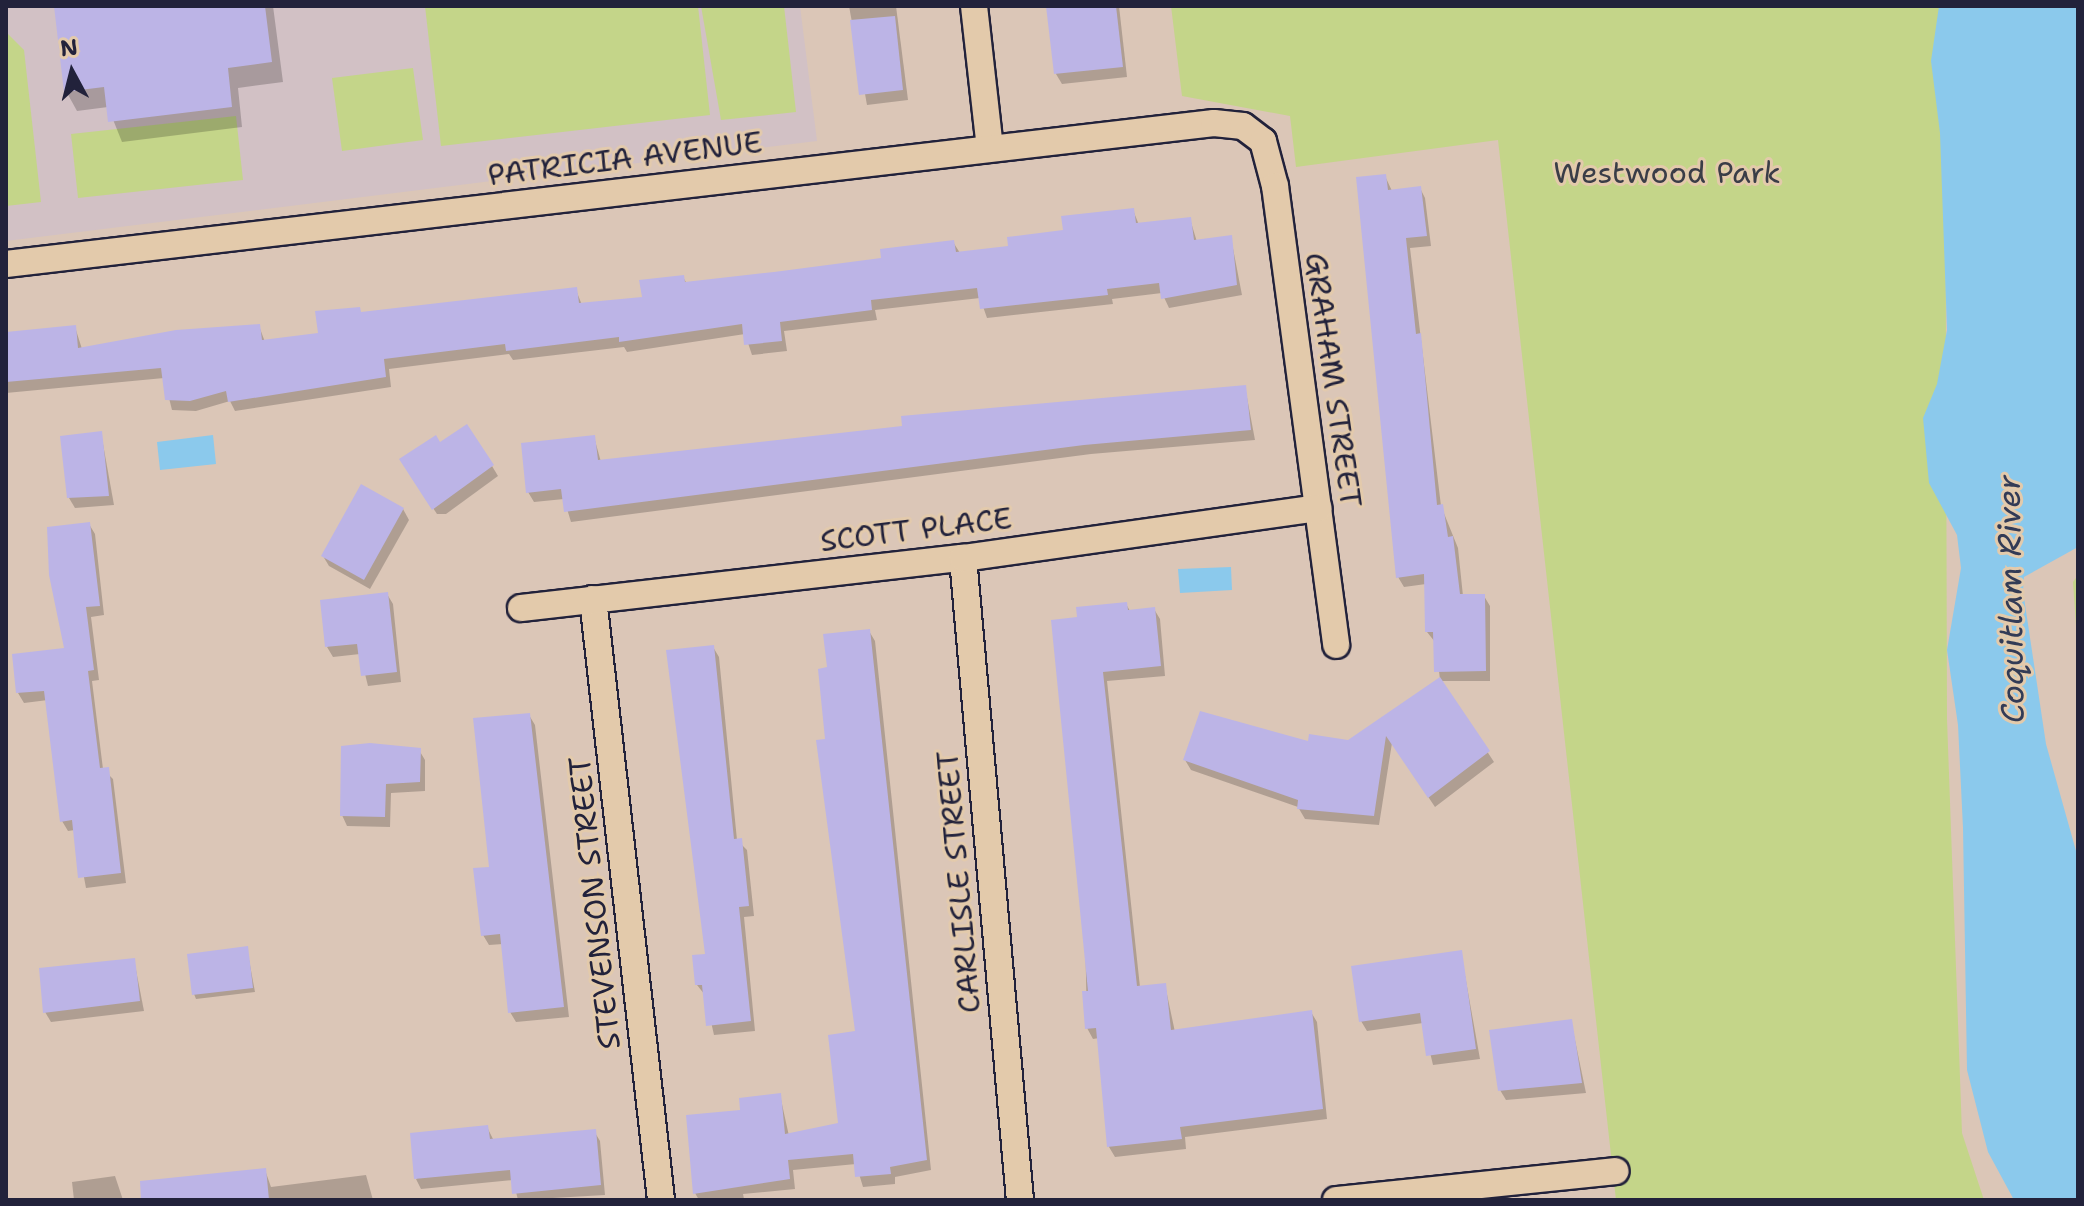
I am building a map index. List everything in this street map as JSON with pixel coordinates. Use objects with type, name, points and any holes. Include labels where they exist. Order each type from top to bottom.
[{"type":"street","points":[[974,6],[990,148]]},
{"type":"street","name":"PATRICIA AVENUE","points":[[6,264],[1214,123],[1252,129]]},
{"type":"street","name":"GRAHAM STREET","points":[[1252,129],[1266,147],[1275,186],[1336,645]]},
{"type":"street","name":"SCOTT PLACE","points":[[521,608],[963,558],[1318,508]]},
{"type":"street","name":"CARLISLE STREET","points":[[963,558],[1020,1200]]},
{"type":"street","name":"STEVENSON STREET","points":[[593,599],[661,1200]]},
{"type":"street","points":[[1336,1200],[1414,1196],[1615,1171]]},
{"type":"shaded area","points":[[6,6],[800,6],[817,141],[6,241]]},
{"type":"green space","points":[[425,6],[698,6],[710,115],[441,146]]},
{"type":"green space","points":[[701,6],[784,6],[796,112],[721,120]]},
{"type":"green space","name":"Westwood Park","points":[[1171,6],[1945,6],[1947,719],[1962,1133],[1984,1200],[1616,1200],[1498,140],[1296,167],[1290,116],[1182,96]]},
{"type":"green space","points":[[6,32],[24,50],[41,202],[6,206]]},
{"type":"green space","points":[[413,68],[423,140],[342,151],[332,78]]},
{"type":"green space","points":[[236,116],[243,180],[78,198],[71,134]]},
{"type":"green space","points":[[2078,575],[2078,655],[2073,582]]},
{"type":"water","name":"Coquitlam River","points":[[1939,6],[2078,6],[2078,547],[2024,577],[2023,591],[2046,744],[2078,858],[2078,1200],[2014,1200],[1988,1152],[1967,1070],[1963,828],[1958,725],[1947,650],[1961,568],[1957,535],[1929,483],[1923,418],[1937,384],[1947,330],[1940,133],[1931,61]]},
{"type":"water","points":[[213,435],[216,464],[160,470],[157,442]]},
{"type":"water","points":[[1231,567],[1232,590],[1180,593],[1178,569]]},
{"type":"building","points":[[54,6],[265,6],[272,62],[228,68],[232,107],[108,122],[104,87],[64,92]]},
{"type":"building","points":[[1046,6],[1116,6],[1123,67],[1054,74]]},
{"type":"building","points":[[895,16],[903,90],[859,95],[850,20]]},
{"type":"building","points":[[1386,174],[1388,190],[1421,186],[1427,236],[1406,238],[1416,334],[1421,333],[1437,505],[1443,504],[1448,537],[1453,536],[1460,594],[1485,594],[1486,671],[1434,672],[1433,632],[1425,632],[1424,574],[1396,578],[1356,177]]},
{"type":"building","points":[[1134,208],[1136,223],[1191,217],[1194,240],[1232,235],[1237,285],[1161,299],[1159,283],[1107,289],[1108,295],[980,309],[977,288],[871,300],[872,310],[780,322],[782,341],[744,345],[742,324],[619,342],[619,337],[506,351],[505,344],[384,359],[386,377],[228,402],[226,391],[190,401],[165,400],[161,368],[6,382],[6,332],[76,325],[78,348],[176,330],[260,324],[262,340],[318,333],[315,311],[360,307],[361,312],[577,287],[579,303],[642,297],[639,280],[684,275],[685,282],[774,272],[881,258],[880,249],[954,240],[956,252],[1008,246],[1007,237],[1063,230],[1061,216]]},
{"type":"building","points":[[1246,385],[1251,430],[1084,445],[564,512],[561,489],[526,493],[521,443],[595,435],[598,460],[902,426],[901,416]]},
{"type":"building","points":[[467,424],[494,465],[432,510],[399,459],[436,435],[440,442]]},
{"type":"building","points":[[102,431],[109,496],[67,498],[60,436]]},
{"type":"building","points":[[361,484],[404,508],[364,580],[321,556]]},
{"type":"building","points":[[90,522],[100,606],[86,607],[94,670],[88,671],[100,768],[109,767],[121,873],[78,878],[72,820],[60,822],[44,691],[16,693],[12,654],[64,648],[49,575],[47,527]]},
{"type":"building","points":[[388,592],[397,672],[361,676],[357,644],[325,647],[320,600]]},
{"type":"building","points":[[1127,602],[1128,610],[1155,607],[1161,666],[1103,672],[1137,986],[1166,983],[1171,1030],[1312,1010],[1323,1109],[1180,1127],[1182,1139],[1107,1147],[1096,1028],[1085,1029],[1082,991],[1088,991],[1051,620],[1077,617],[1076,607]]},
{"type":"building","points":[[870,629],[927,1160],[890,1167],[891,1174],[855,1177],[853,1154],[788,1160],[790,1179],[693,1194],[686,1115],[740,1110],[739,1098],[781,1093],[785,1134],[838,1123],[828,1035],[855,1031],[816,740],[825,739],[818,669],[827,667],[823,634]]},
{"type":"building","points":[[714,645],[734,839],[742,838],[749,906],[739,907],[751,1021],[706,1026],[702,985],[695,985],[692,955],[705,954],[666,650]]},
{"type":"building","points":[[1440,677],[1490,751],[1428,798],[1386,736],[1374,816],[1297,809],[1298,800],[1183,760],[1200,711],[1308,741],[1309,734],[1348,740]]},
{"type":"building","points":[[530,713],[564,1007],[508,1013],[500,934],[481,936],[473,868],[489,867],[473,718]]},
{"type":"building","points":[[370,743],[421,748],[420,782],[386,784],[385,817],[340,816],[341,746]]},
{"type":"building","points":[[248,946],[253,988],[192,995],[187,954]]},
{"type":"building","points":[[1462,950],[1476,1049],[1426,1056],[1420,1013],[1359,1022],[1351,966]]},
{"type":"building","points":[[135,958],[140,1001],[43,1013],[39,968]]},
{"type":"building","points":[[1572,1019],[1582,1083],[1498,1091],[1489,1030]]},
{"type":"building","points":[[488,1125],[490,1139],[596,1129],[601,1185],[512,1194],[510,1170],[414,1179],[410,1133]]},
{"type":"building","points":[[266,1168],[269,1200],[141,1200],[140,1181]]}]
